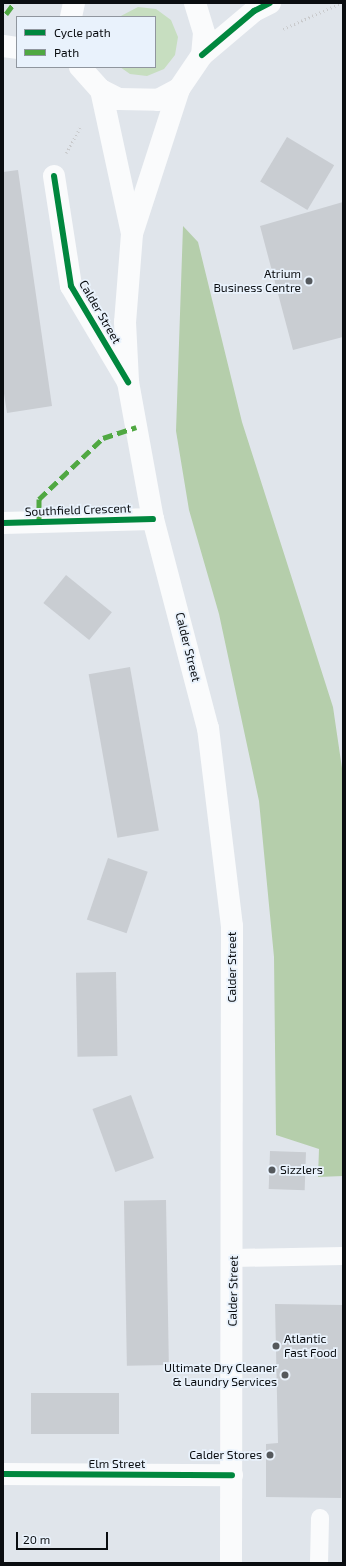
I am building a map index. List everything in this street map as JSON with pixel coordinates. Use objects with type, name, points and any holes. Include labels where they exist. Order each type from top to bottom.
[{"type":"main road","points":[[71,16],[74,3]]},
{"type":"main road","name":"Calder Street","points":[[195,3],[204,33],[202,55],[179,90],[132,234],[125,322],[128,382],[153,519],[191,653],[208,728],[220,810],[232,926],[233,1258],[231,1563]]},
{"type":"main road","points":[[202,55],[254,12],[270,3]]},
{"type":"main road","points":[[3,46],[16,48]]},
{"type":"main road","points":[[81,68],[101,90],[119,99],[140,101],[158,100],[179,90]]},
{"type":"main road","name":"Calder Street","points":[[101,90],[132,234]]},
{"type":"main road","name":"Calder Street","points":[[54,176],[71,286],[128,382]]},
{"type":"main road","name":"Southfield Crescent","points":[[3,523],[153,519]]},
{"type":"main road","name":"Elm Street","points":[[3,1474],[232,1475]]},
{"type":"lane","points":[[233,1258],[340,1256]]},
{"type":"lane","points":[[319,1563],[320,1518]]},
{"type":"path","points":[[54,176],[101,90]]},
{"type":"green space","points":[[138,7],[156,9],[171,20],[178,37],[175,55],[164,69],[147,76],[130,74],[121,68],[156,68],[156,16],[121,16]]},
{"type":"green space","points":[[183,226],[198,242],[242,422],[333,707],[343,775],[343,1176],[318,1177],[319,1149],[276,1135],[274,957],[259,801],[219,614],[189,510],[176,431]]},
{"type":"building","points":[[287,137],[334,165],[307,210],[260,182]]},
{"type":"building","points":[[18,170],[52,406],[7,413],[3,387],[3,172]]},
{"type":"building","name":"Atrium Business Centre","points":[[343,202],[343,337],[293,350],[260,226]]},
{"type":"building","points":[[66,575],[112,612],[89,640],[43,603]]},
{"type":"building","points":[[130,667],[159,830],[117,838],[89,674]]},
{"type":"building","points":[[108,858],[148,872],[127,933],[87,919]]},
{"type":"building","points":[[116,972],[117,1056],[77,1057],[76,973]]},
{"type":"building","points":[[131,1095],[154,1158],[115,1172],[92,1109]]},
{"type":"building","points":[[270,1151],[306,1152],[305,1190],[269,1189]]},
{"type":"building","points":[[166,1200],[169,1365],[127,1366],[124,1201]]},
{"type":"building","points":[[275,1304],[343,1305],[341,1498],[266,1497],[266,1444],[278,1443]]},
{"type":"building","points":[[31,1393],[119,1393],[119,1434],[31,1434]]},
{"type":"marked path","points":[[6,14],[14,3]]},
{"type":"marked path","points":[[39,522],[39,499],[103,438],[136,427]]},
{"type":"cycle path","points":[[202,55],[254,11],[270,3]]},
{"type":"cycle path","points":[[54,176],[71,286],[128,382]]},
{"type":"cycle path","points":[[3,523],[153,519]]},
{"type":"cycle path","points":[[3,1474],[232,1475]]},
{"type":"place","name":"Atrium Business Centre","points":[[309,281]]},
{"type":"place","name":"Sizzlers","points":[[272,1170]]},
{"type":"place","name":"Atlantic Fast Food","points":[[276,1346]]},
{"type":"place","name":"Ultimate Dry Cleaner & Laundry Services","points":[[285,1375]]},
{"type":"place","name":"Calder Stores","points":[[270,1455]]}]
